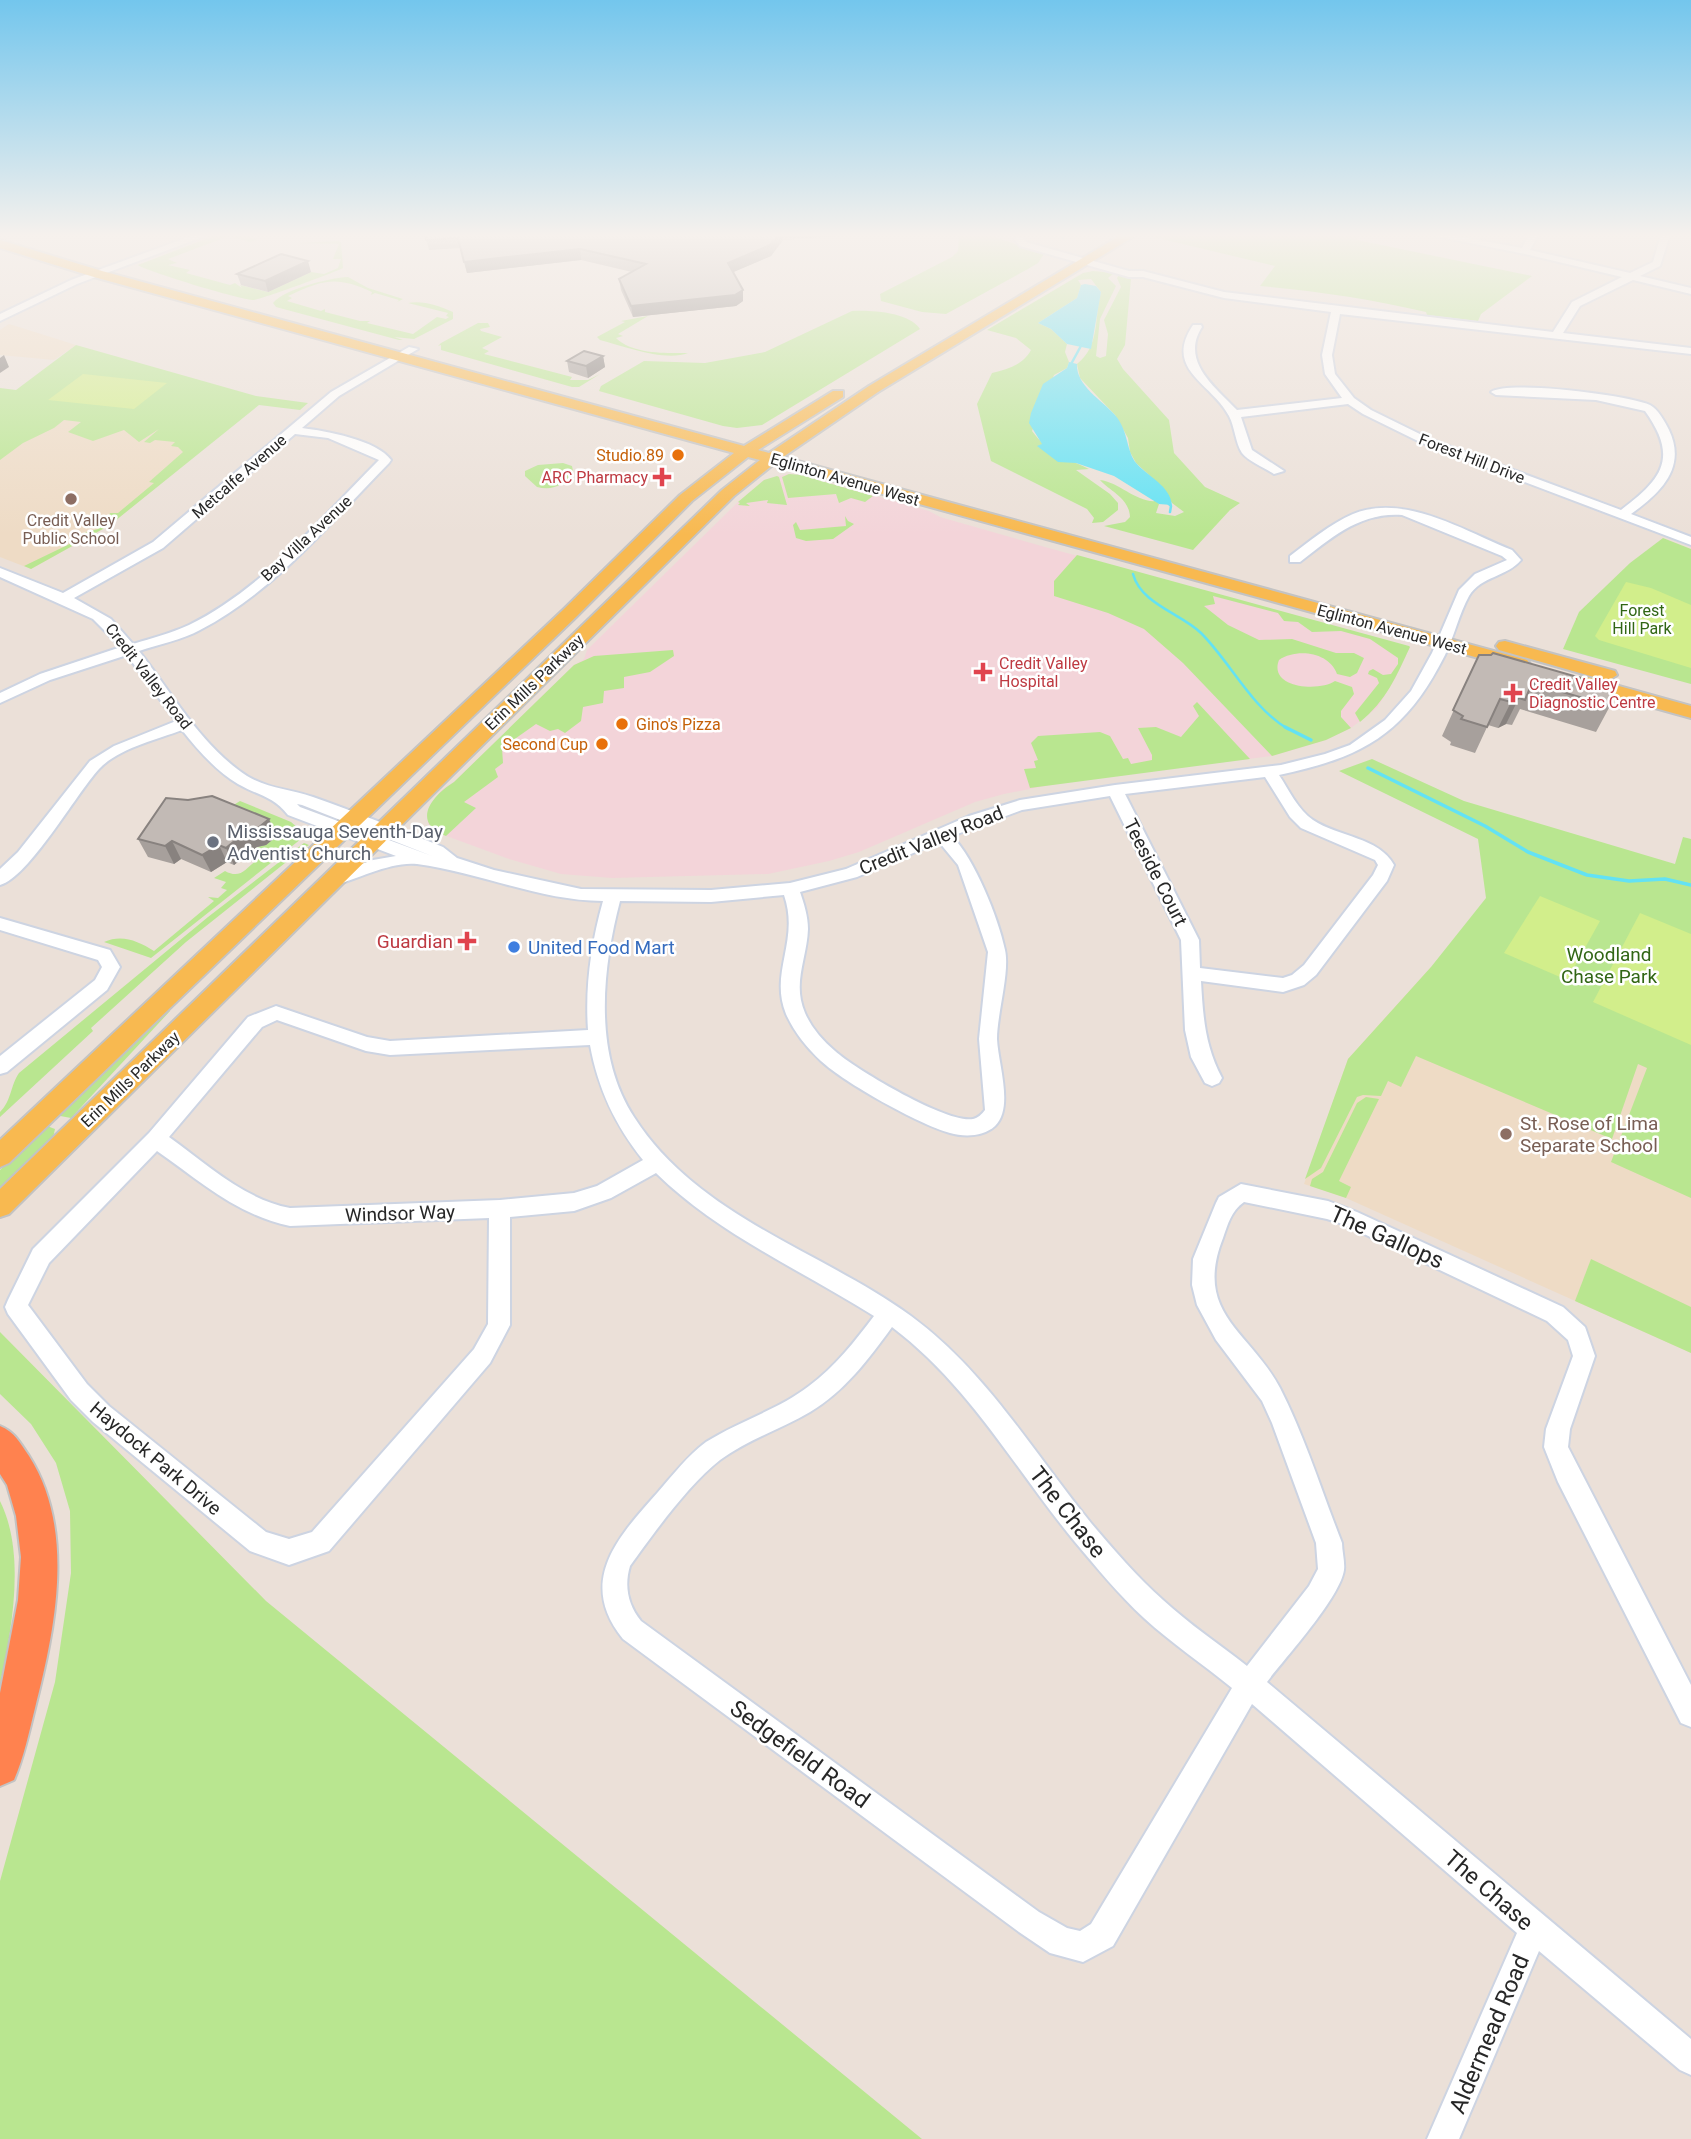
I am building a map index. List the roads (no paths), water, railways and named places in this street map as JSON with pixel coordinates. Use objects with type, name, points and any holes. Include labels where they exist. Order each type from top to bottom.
[{"type":"highway","points":[[0,1443],[29,1490],[40,1558],[24,1674],[0,1766]]},
{"type":"main road","name":"Eglinton Avenue West","points":[[339,335],[407,352]]},
{"type":"main road","name":"Eglinton Avenue West","points":[[348,335],[1446,637],[1691,697]]},
{"type":"main road","name":"Erin Mills Parkway","points":[[0,1206],[728,493],[778,454],[885,383],[965,335]]},
{"type":"main road","name":"Erin Mills Parkway","points":[[0,1156],[686,498],[753,447],[923,342]]},
{"type":"main road","name":"Eglinton Avenue West","points":[[1446,637],[1691,712]]},
{"type":"street","points":[[1192,335],[1189,356],[1192,368],[1234,414],[1247,452],[1278,471]]},
{"type":"street","name":"Forest Hill Drive","points":[[1332,335],[1327,364],[1337,385],[1350,400],[1373,416],[1409,434],[1691,541]]},
{"type":"street","points":[[1546,335],[1691,351]]},
{"type":"street","name":"Metcalfe Avenue","points":[[63,599],[170,536],[347,385],[407,352]]},
{"type":"street","points":[[1496,392],[1532,391],[1629,403],[1649,409],[1670,444],[1669,472],[1649,496],[1622,515]]},
{"type":"street","points":[[1234,414],[1350,400]]},
{"type":"street","name":"Bay Villa Avenue","points":[[130,649],[192,629],[217,615],[286,561],[385,460],[381,454],[330,435],[292,430]]},
{"type":"street","points":[[1295,559],[1349,520],[1388,509],[1404,511],[1507,553],[1514,560],[1508,566],[1480,577],[1464,593],[1446,637]]},
{"type":"street","name":"Credit Valley Road","points":[[1,574],[63,599],[104,620],[130,649],[186,723],[232,774],[284,799],[295,811],[437,851],[452,862]]},
{"type":"street","name":"Credit Valley Road","points":[[378,835],[416,858],[426,861],[452,862],[535,886],[582,895],[711,896],[790,889],[851,873],[942,834],[1020,805],[1269,771],[1330,758],[1355,748],[1377,734],[1418,693],[1446,637]]},
{"type":"street","points":[[0,699],[45,677],[130,649]]},
{"type":"street","points":[[0,879],[23,856],[95,764],[120,749],[186,723]]},
{"type":"street","points":[[1194,974],[1283,985],[1298,980],[1310,970],[1381,877],[1386,865],[1381,856],[1307,824],[1296,813],[1269,771]]},
{"type":"street","name":"Teeside Court","points":[[1115,790],[1191,940],[1194,1030],[1201,1057],[1212,1078]]},
{"type":"street","points":[[790,889],[799,919],[799,933],[790,970],[789,987],[793,1007],[803,1030],[819,1048],[855,1076],[950,1125],[964,1128],[983,1126],[990,1121],[995,1110],[988,1039],[997,952],[966,864],[942,834]]},
{"type":"street","points":[[333,880],[379,864],[416,858]]},
{"type":"street","name":"The Chase","points":[[612,896],[598,958],[597,1037],[605,1080],[628,1125],[659,1162],[703,1201],[751,1233],[889,1313],[947,1359],[982,1395],[1044,1482],[1113,1568],[1151,1607],[1249,1684],[1691,2059]]},
{"type":"street","points":[[0,924],[104,956],[110,967],[101,985],[0,1068]]},
{"type":"street","name":"Haydock Park Drive","points":[[500,1209],[499,1325],[482,1356],[320,1542],[289,1552],[259,1542],[101,1414],[79,1392],[16,1307],[41,1256],[156,1139],[255,1022],[276,1013],[366,1044],[390,1048],[597,1037]]},
{"type":"street","name":"Windsor Way","points":[[156,1139],[249,1205],[270,1215],[290,1217],[500,1209],[574,1202],[604,1192],[659,1162]]},
{"type":"street","name":"The Gallops","points":[[1249,1684],[1318,1595],[1331,1571],[1329,1543],[1283,1421],[1270,1393],[1224,1333],[1208,1305],[1205,1259],[1226,1203],[1241,1193],[1328,1210],[1350,1218],[1555,1314],[1577,1334],[1584,1356],[1558,1429],[1556,1447],[1567,1474],[1691,1713]]},
{"type":"street","name":"Sedgefield Road","points":[[889,1313],[841,1376],[814,1397],[727,1443],[695,1467],[617,1564],[615,1592],[619,1616],[632,1630],[1029,1922],[1061,1942],[1083,1947],[1102,1935],[1249,1684]]},
{"type":"street","name":"Aldermead Road","points":[[1443,2139],[1534,1928]]},
{"type":"water","points":[[1057,335],[1093,335],[1091,349],[1067,344]]},
{"type":"water","points":[[1069,362],[1077,364],[1085,386],[1120,421],[1133,459],[1163,487],[1172,505],[1159,504],[1114,476],[1076,463],[1058,462],[1037,446],[1042,444],[1029,423],[1031,413],[1043,384],[1067,368]]},
{"type":"waterway","points":[[1070,366],[1082,344]]},
{"type":"waterway","points":[[1168,503],[1171,506],[1170,512]]},
{"type":"waterway","points":[[1133,574],[1137,584],[1152,601],[1201,633],[1252,697],[1285,727]]},
{"type":"waterway","points":[[1285,727],[1311,740]]},
{"type":"waterway","points":[[1368,768],[1485,826],[1528,852],[1587,875],[1629,881],[1665,879],[1691,885]]},
{"type":"place","name":"Studio.89","points":[[678,455]]},
{"type":"place","name":"ARC Pharmacy","points":[[662,477]]},
{"type":"place","name":"Credit Valley Public School","points":[[71,499]]},
{"type":"place","name":"Credit Valley Hospital","points":[[983,672]]},
{"type":"place","name":"Credit Valley Diagnostic Centre","points":[[1513,693]]},
{"type":"place","name":"Gino's Pizza","points":[[622,724]]},
{"type":"place","name":"Second Cup","points":[[602,744]]},
{"type":"place","name":"Mississauga Seventh-Day Adventist Church","points":[[213,842]]},
{"type":"place","name":"Guardian","points":[[467,941]]},
{"type":"place","name":"United Food Mart","points":[[514,947]]},
{"type":"place","name":"St. Rose of Lima Separate School","points":[[1506,1134]]},
{"type":"park label","name":"Forest Hill Park","points":[[1642,619]]},
{"type":"park label","name":"Woodland Chase Park","points":[[1609,965]]}]
